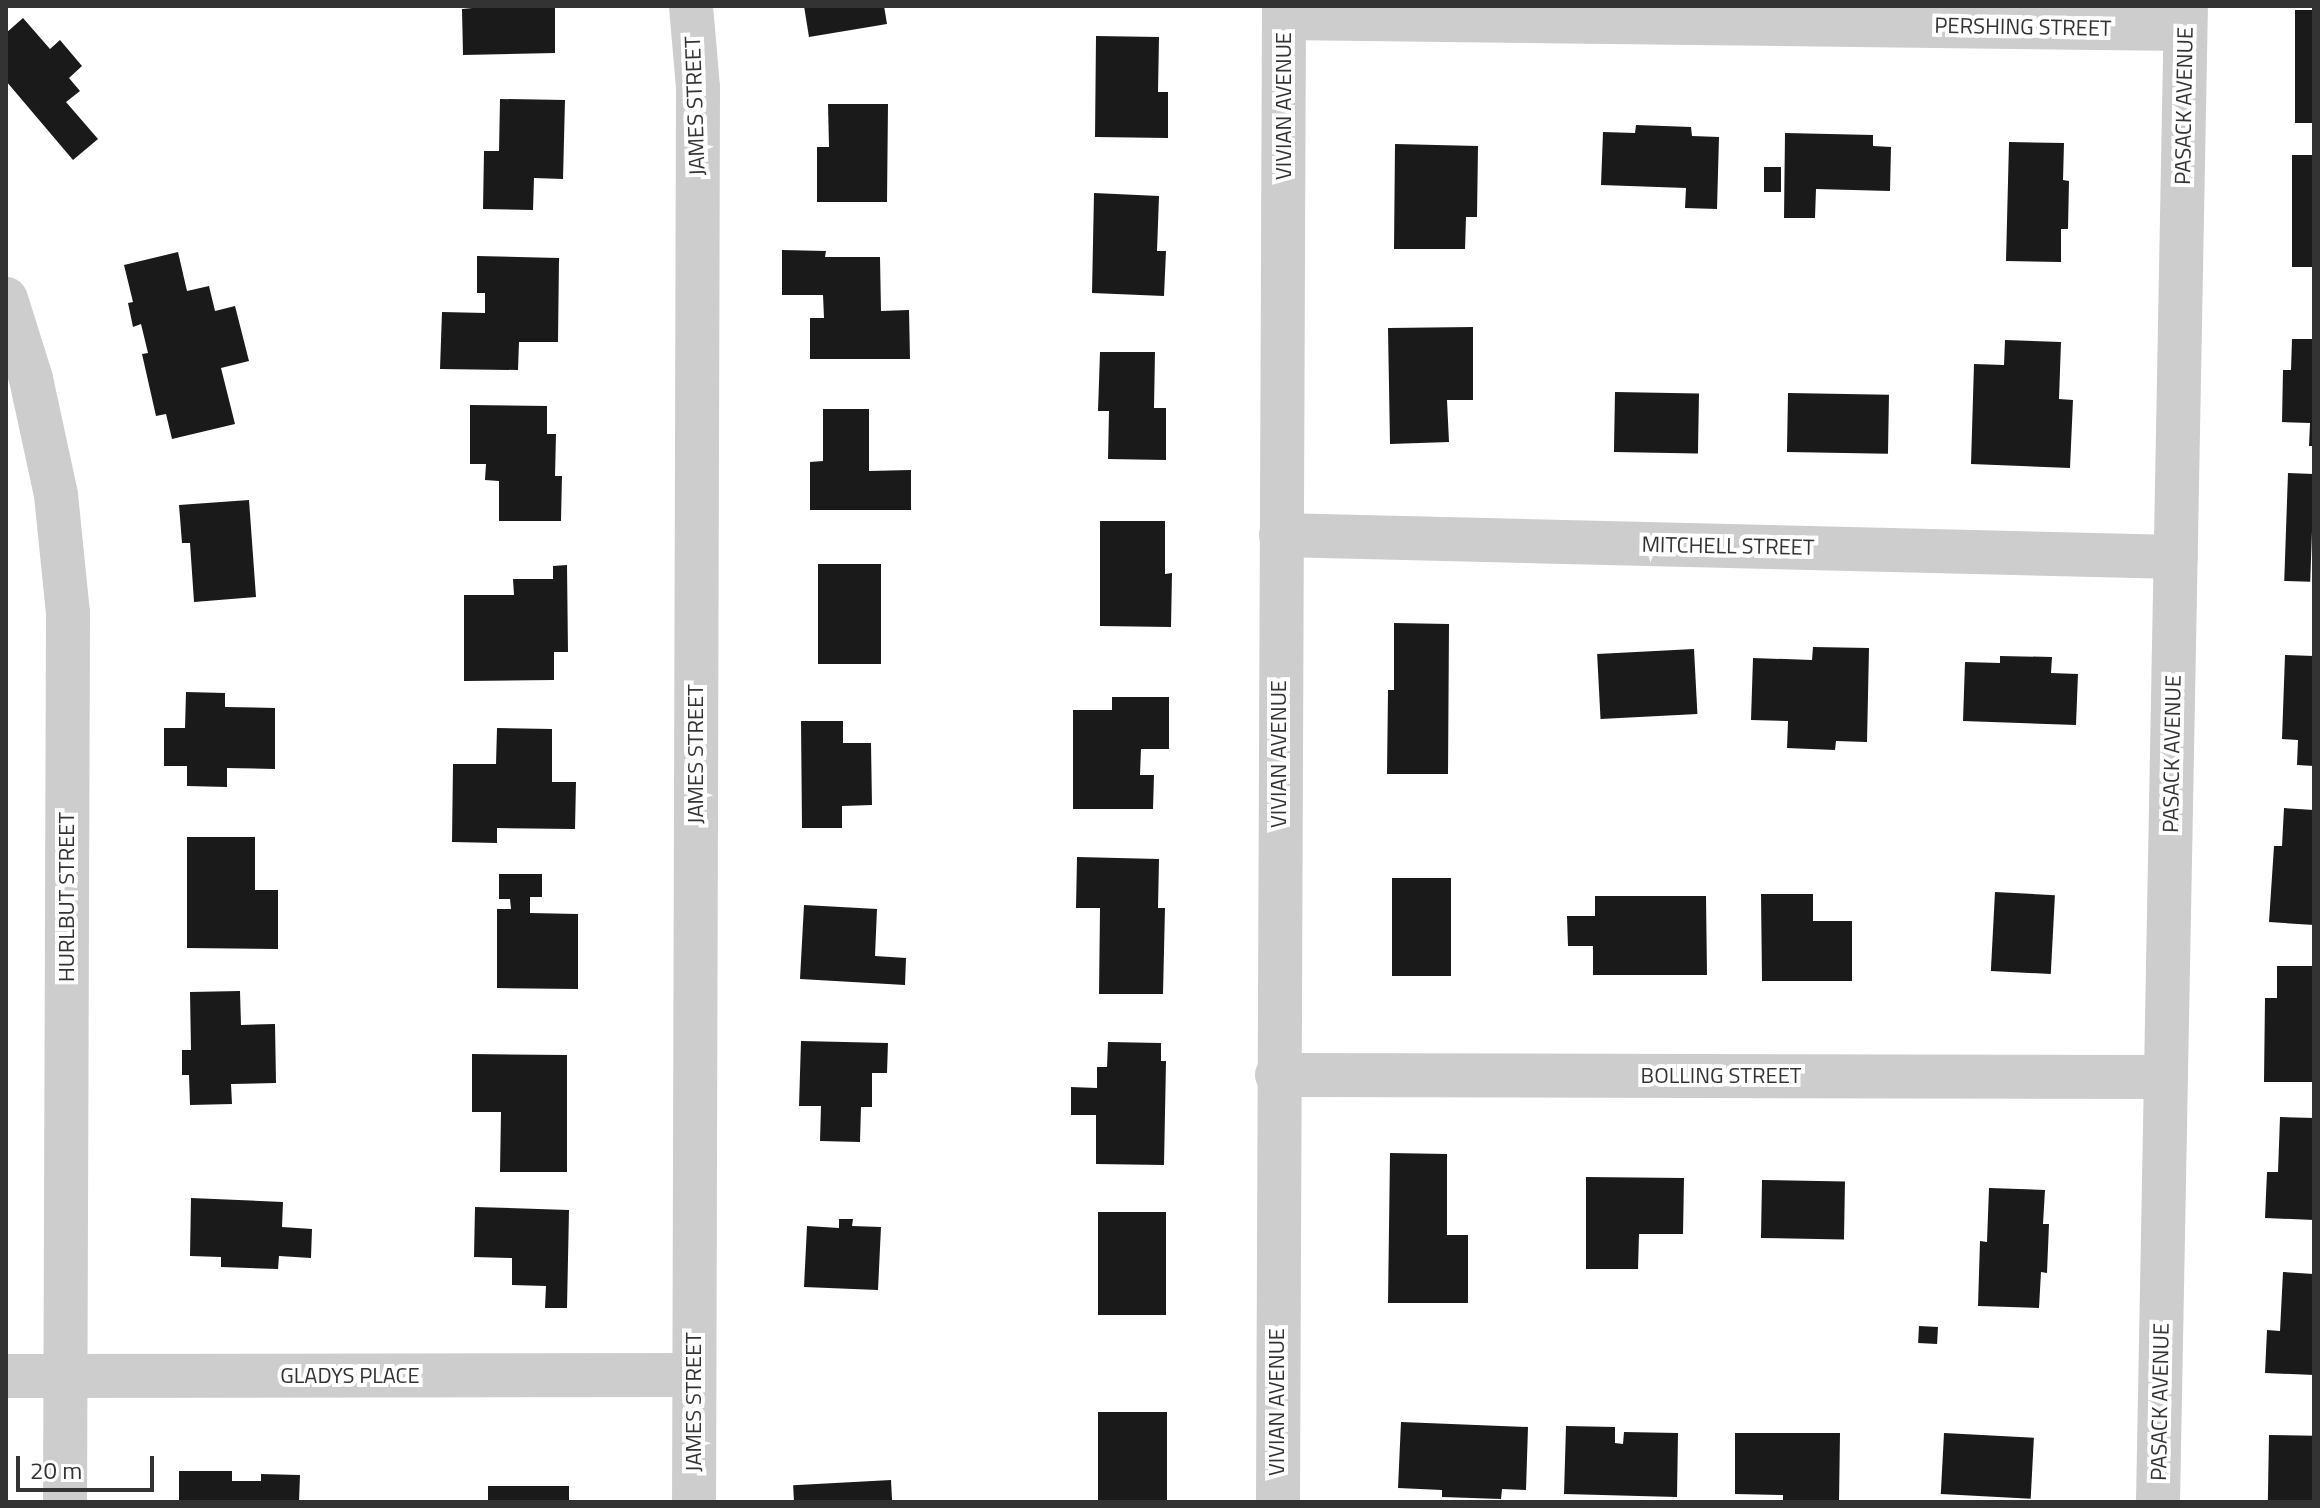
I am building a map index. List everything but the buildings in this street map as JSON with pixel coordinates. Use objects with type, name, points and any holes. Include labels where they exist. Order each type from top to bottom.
[{"type":"street","name":"JAMES STREET","points":[[691,6],[698,88],[694,1502]]},
{"type":"street","name":"PERSHING STREET","points":[[1284,12],[2186,18]]},
{"type":"street","name":"VIVIAN AVENUE","points":[[1278,1502],[1277,1075],[1284,12]]},
{"type":"street","name":"PASACK AVENUE","points":[[2158,1502],[2186,18]]},
{"type":"street","name":"HURLBUT STREET","points":[[6,299],[31,379],[56,495],[68,613],[65,1502]]},
{"type":"street","name":"MITCHELL STREET","points":[[1281,535],[2176,557]]},
{"type":"street","name":"BOLLING STREET","points":[[1277,1075],[2166,1077]]},
{"type":"street","name":"GLADYS PLACE","points":[[6,1376],[694,1375]]}]
